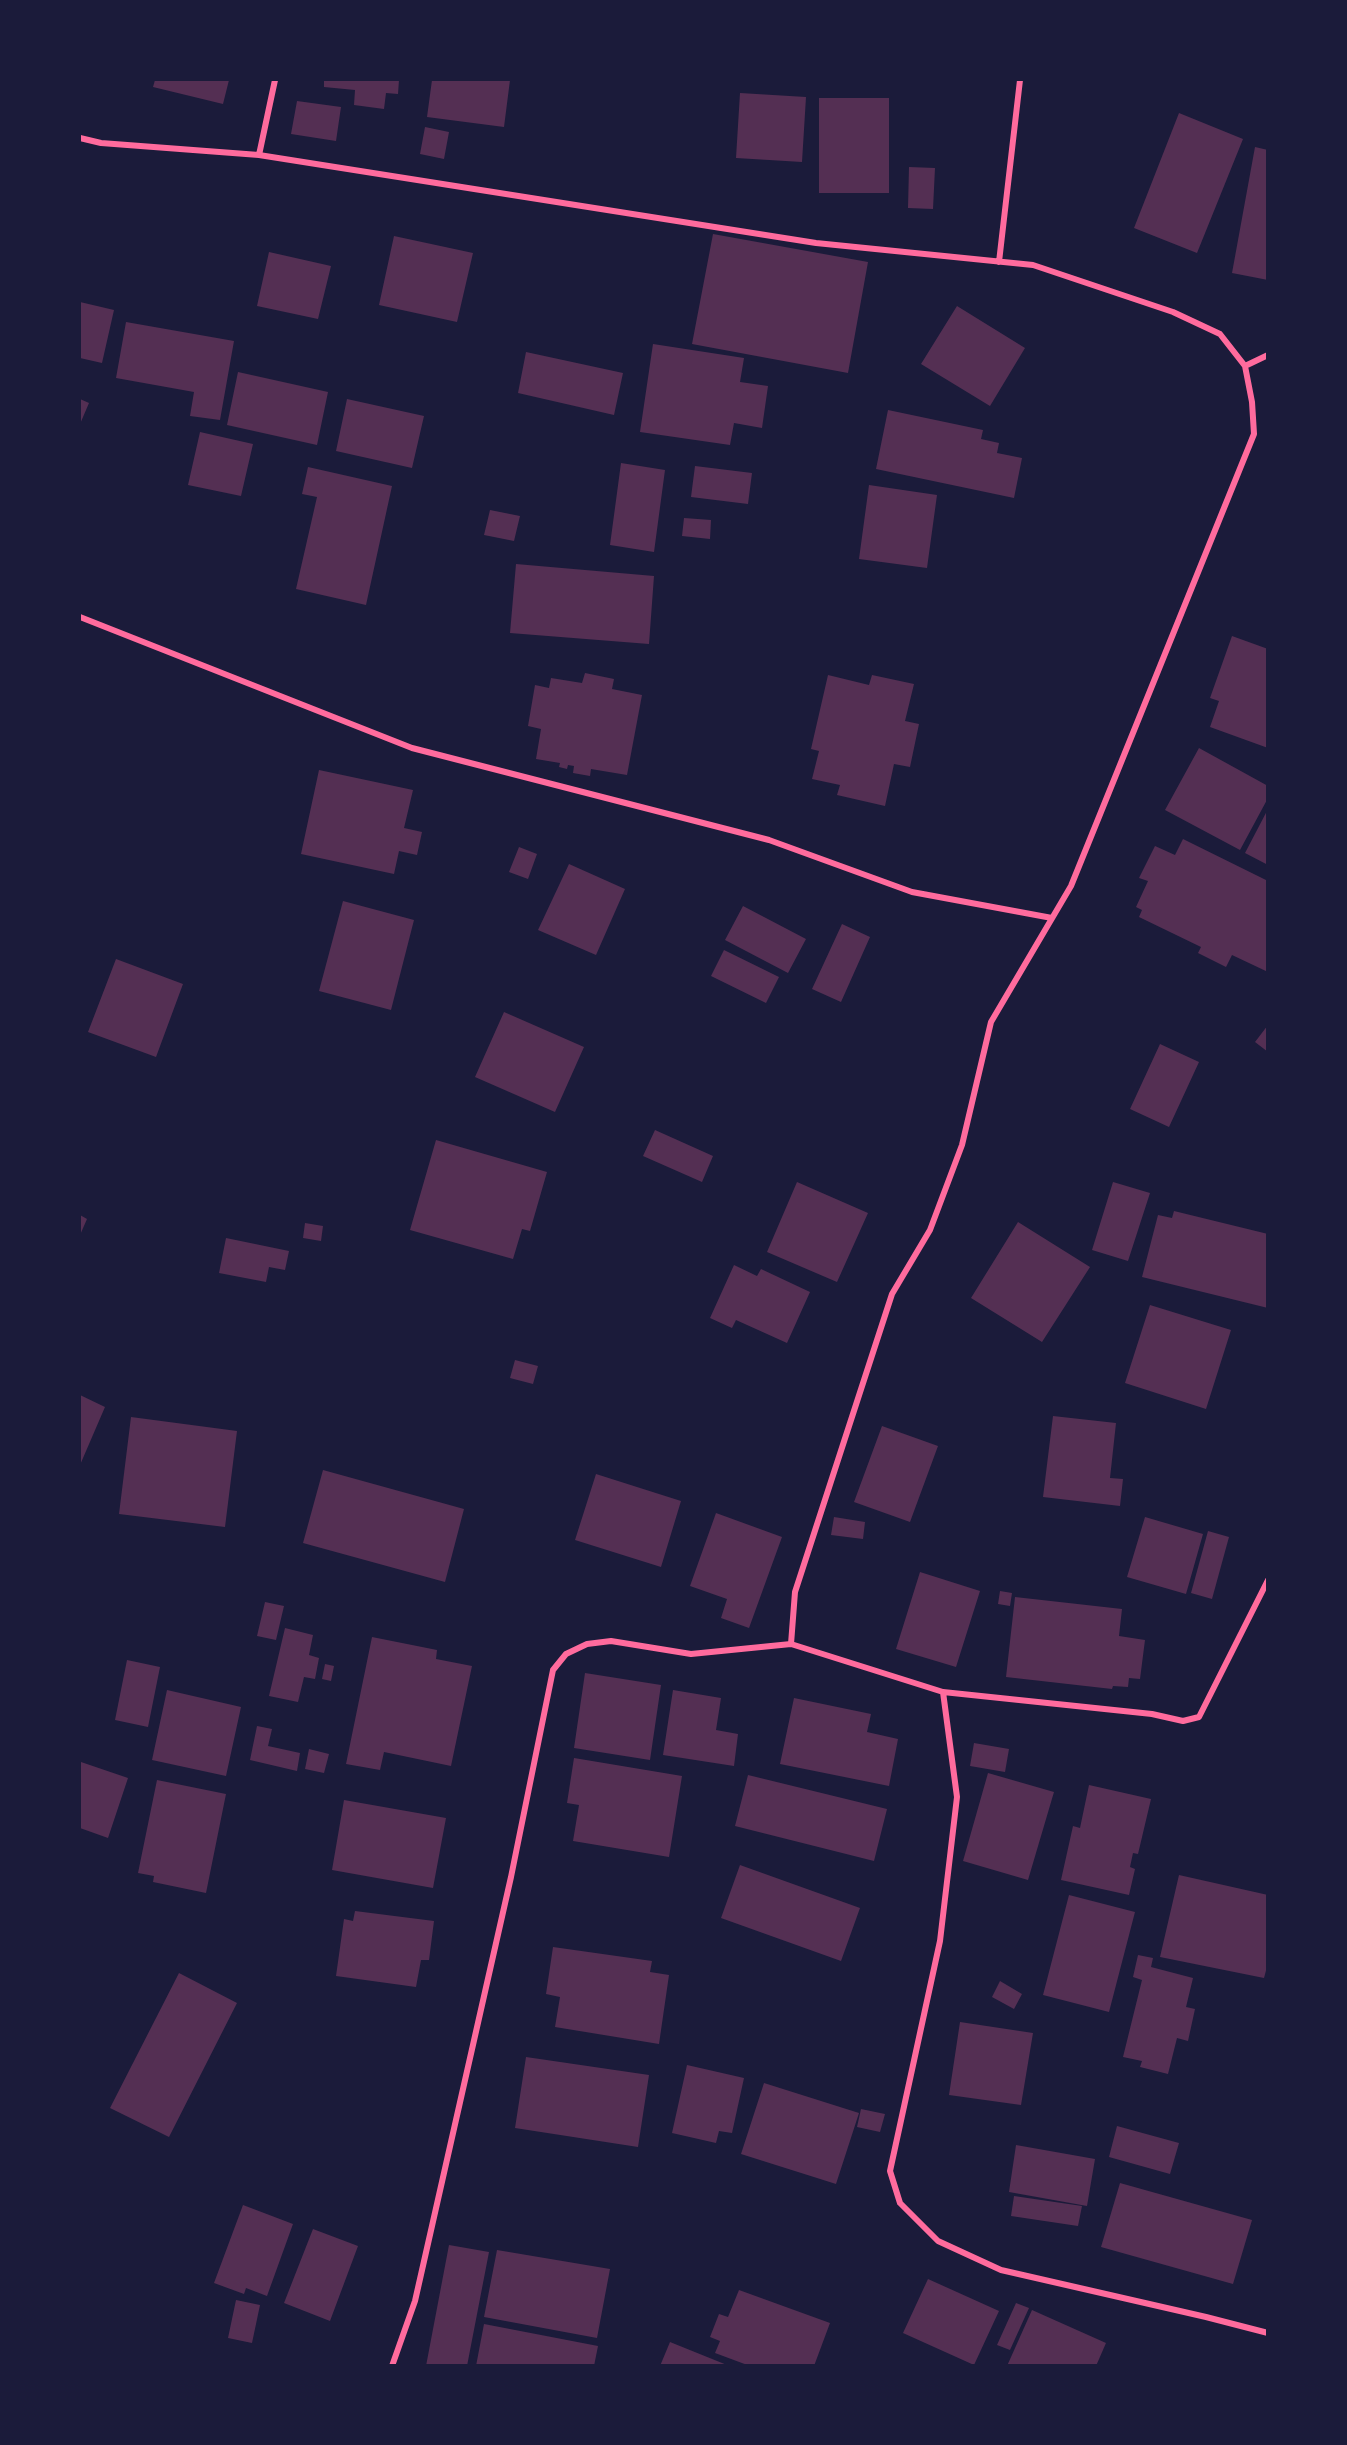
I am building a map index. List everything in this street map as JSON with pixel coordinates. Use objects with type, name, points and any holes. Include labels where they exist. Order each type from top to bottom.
[{"type":"street","points":[[260,155],[275,80]]},
{"type":"street","points":[[999,262],[1020,80]]},
{"type":"street","points":[[80,138],[101,143],[260,155],[816,243],[1033,265],[1173,312],[1220,334],[1245,366],[1252,402],[1254,434],[1071,886],[991,1022],[962,1145],[930,1230],[892,1294],[795,1592],[791,1644]]},
{"type":"street","points":[[1245,366],[1268,355]]},
{"type":"street","points":[[80,617],[412,748],[769,840],[912,892],[1052,918]]},
{"type":"street","points":[[392,2366],[416,2301],[512,1877],[553,1670],[566,1654],[587,1644],[611,1641],[691,1654],[791,1644],[943,1692],[1152,1714],[1183,1721],[1199,1717],[1268,1580]]},
{"type":"street","points":[[943,1692],[957,1797],[940,1941],[890,2171],[900,2203],[938,2241],[1001,2270],[1268,2333]]},
{"type":"building","points":[[155,80],[229,80],[223,104],[153,87]]},
{"type":"building","points":[[324,80],[399,80],[398,94],[386,93],[384,109],[354,105],[355,90],[324,87]]},
{"type":"building","points":[[432,80],[510,80],[504,127],[427,117]]},
{"type":"building","points":[[740,93],[806,97],[802,162],[736,158]]},
{"type":"building","points":[[819,98],[889,98],[889,193],[819,193]]},
{"type":"building","points":[[297,101],[341,107],[336,141],[291,134]]},
{"type":"building","points":[[1179,113],[1243,139],[1197,253],[1134,228]]},
{"type":"building","points":[[425,127],[449,132],[444,159],[420,154]]},
{"type":"building","points":[[1255,147],[1268,150],[1268,280],[1232,273]]},
{"type":"building","points":[[909,167],[935,168],[933,209],[908,208]]},
{"type":"building","points":[[713,234],[868,262],[848,373],[692,344]]},
{"type":"building","points":[[394,236],[473,253],[457,322],[379,305]]},
{"type":"building","points":[[269,252],[331,266],[318,319],[257,306]]},
{"type":"building","points":[[80,302],[114,310],[102,363],[80,358]]},
{"type":"building","points":[[957,306],[1025,348],[990,406],[921,364]]},
{"type":"building","points":[[126,322],[234,341],[220,420],[190,416],[194,392],[116,378]]},
{"type":"building","points":[[653,344],[744,358],[740,382],[768,386],[762,428],[734,423],[730,445],[640,432]]},
{"type":"building","points":[[526,352],[623,373],[614,415],[518,393]]},
{"type":"building","points":[[238,372],[328,392],[317,445],[227,425]]},
{"type":"building","points":[[80,399],[89,403],[80,424]]},
{"type":"building","points":[[347,399],[424,416],[412,468],[336,451]]},
{"type":"building","points":[[888,410],[983,430],[981,439],[999,443],[997,453],[1022,458],[1014,498],[876,469]]},
{"type":"building","points":[[200,432],[253,444],[241,496],[188,485]]},
{"type":"building","points":[[621,463],[665,470],[654,552],[610,545]]},
{"type":"building","points":[[695,466],[752,473],[748,504],[691,497]]},
{"type":"building","points":[[308,467],[392,486],[366,605],[296,589],[317,497],[302,494]]},
{"type":"building","points":[[869,485],[937,495],[927,568],[859,559]]},
{"type":"building","points":[[490,510],[520,516],[514,541],[484,535]]},
{"type":"building","points":[[684,518],[711,520],[710,539],[682,536]]},
{"type":"building","points":[[516,564],[654,576],[649,644],[510,633]]},
{"type":"building","points":[[1232,636],[1268,649],[1268,748],[1210,727],[1219,701],[1210,698]]},
{"type":"building","points":[[585,673],[614,679],[612,689],[642,695],[627,775],[591,769],[590,776],[573,773],[574,766],[568,765],[567,769],[559,767],[560,763],[536,759],[541,729],[528,726],[535,685],[549,688],[551,678],[582,683]]},
{"type":"building","points":[[828,675],[869,685],[872,675],[914,684],[905,721],[919,724],[910,767],[894,764],[885,806],[837,795],[840,785],[812,779],[819,751],[811,749]]},
{"type":"building","points":[[1199,748],[1268,786],[1268,798],[1240,850],[1165,810]]},
{"type":"building","points":[[319,770],[413,790],[404,828],[422,832],[417,855],[399,851],[394,874],[301,854]]},
{"type":"building","points":[[1268,809],[1268,865],[1245,853]]},
{"type":"building","points":[[1183,839],[1268,881],[1268,972],[1232,955],[1226,967],[1198,953],[1201,947],[1139,917],[1142,910],[1136,907],[1148,881],[1139,878],[1155,846],[1175,855]]},
{"type":"building","points":[[519,847],[537,854],[528,879],[509,872]]},
{"type":"building","points":[[569,864],[625,889],[596,955],[538,930]]},
{"type":"building","points":[[343,901],[414,920],[391,1010],[319,991]]},
{"type":"building","points":[[743,906],[806,939],[788,973],[725,940]]},
{"type":"building","points":[[842,924],[870,937],[841,1002],[812,989]]},
{"type":"building","points":[[724,950],[779,977],[766,1003],[711,976]]},
{"type":"building","points":[[116,959],[183,984],[156,1057],[88,1032]]},
{"type":"building","points":[[504,1012],[584,1047],[555,1112],[475,1077]]},
{"type":"building","points":[[1268,1025],[1268,1052],[1255,1042]]},
{"type":"building","points":[[1160,1044],[1199,1062],[1169,1127],[1130,1109]]},
{"type":"building","points":[[655,1130],[713,1156],[702,1182],[643,1156]]},
{"type":"building","points":[[436,1140],[547,1172],[530,1231],[522,1229],[513,1259],[410,1230]]},
{"type":"building","points":[[797,1182],[868,1213],[837,1282],[767,1252]]},
{"type":"building","points":[[1113,1182],[1150,1193],[1128,1261],[1092,1250]]},
{"type":"building","points":[[1174,1211],[1268,1234],[1268,1308],[1142,1277],[1158,1215],[1172,1218]]},
{"type":"building","points":[[80,1215],[87,1219],[80,1235]]},
{"type":"building","points":[[1018,1222],[1090,1267],[1042,1342],[971,1298]]},
{"type":"building","points":[[305,1223],[323,1226],[321,1241],[303,1238]]},
{"type":"building","points":[[226,1238],[289,1251],[285,1270],[269,1267],[266,1282],[219,1273]]},
{"type":"building","points":[[734,1265],[757,1276],[761,1269],[810,1292],[787,1343],[736,1320],[732,1328],[710,1318]]},
{"type":"building","points":[[1150,1305],[1231,1330],[1206,1409],[1125,1383]]},
{"type":"building","points":[[515,1360],[538,1366],[533,1384],[510,1378]]},
{"type":"building","points":[[80,1395],[105,1407],[80,1465]]},
{"type":"building","points":[[1053,1416],[1116,1423],[1110,1478],[1123,1479],[1120,1506],[1043,1497]]},
{"type":"building","points":[[131,1417],[237,1431],[225,1527],[119,1514]]},
{"type":"building","points":[[882,1426],[938,1446],[910,1522],[854,1502]]},
{"type":"building","points":[[323,1470],[464,1509],[445,1582],[303,1543]]},
{"type":"building","points":[[596,1474],[681,1501],[661,1567],[575,1540]]},
{"type":"building","points":[[716,1513],[782,1537],[749,1628],[721,1618],[727,1599],[690,1586]]},
{"type":"building","points":[[834,1517],[865,1522],[863,1539],[831,1535]]},
{"type":"building","points":[[1145,1517],[1203,1534],[1186,1594],[1127,1577]]},
{"type":"building","points":[[1208,1531],[1229,1537],[1212,1599],[1191,1593]]},
{"type":"building","points":[[920,1572],[980,1591],[956,1667],[896,1649]]},
{"type":"building","points":[[1000,1591],[1012,1593],[1010,1606],[998,1604]]},
{"type":"building","points":[[1015,1597],[1122,1609],[1119,1636],[1145,1640],[1140,1679],[1129,1678],[1128,1687],[1113,1686],[1112,1689],[1006,1677]]},
{"type":"building","points":[[265,1602],[284,1606],[276,1640],[257,1636]]},
{"type":"building","points":[[285,1628],[313,1635],[309,1655],[319,1658],[315,1679],[304,1677],[298,1702],[269,1696]]},
{"type":"building","points":[[372,1637],[437,1650],[436,1659],[472,1666],[451,1766],[384,1752],[380,1770],[346,1764]]},
{"type":"building","points":[[127,1660],[160,1667],[148,1727],[115,1720]]},
{"type":"building","points":[[325,1664],[334,1666],[331,1681],[322,1679]]},
{"type":"building","points":[[585,1673],[661,1685],[650,1760],[574,1748]]},
{"type":"building","points":[[167,1690],[241,1707],[226,1776],[152,1760]]},
{"type":"building","points":[[673,1690],[721,1698],[716,1730],[738,1734],[734,1766],[663,1755]]},
{"type":"building","points":[[794,1698],[871,1714],[867,1732],[898,1739],[889,1786],[780,1764]]},
{"type":"building","points":[[257,1726],[272,1729],[268,1746],[300,1753],[297,1771],[250,1760]]},
{"type":"building","points":[[974,1743],[1009,1749],[1005,1772],[970,1766]]},
{"type":"building","points":[[309,1749],[329,1754],[324,1773],[305,1769]]},
{"type":"building","points":[[574,1758],[682,1776],[669,1857],[573,1841],[579,1805],[567,1803]]},
{"type":"building","points":[[81,1762],[128,1778],[108,1838],[80,1828]]},
{"type":"building","points":[[988,1773],[1054,1792],[1028,1880],[963,1861]]},
{"type":"building","points":[[748,1775],[887,1809],[874,1861],[735,1826]]},
{"type":"building","points":[[157,1780],[226,1794],[206,1893],[153,1882],[154,1876],[138,1873]]},
{"type":"building","points":[[1089,1785],[1151,1799],[1138,1854],[1133,1853],[1130,1867],[1135,1869],[1129,1895],[1061,1880],[1073,1826],[1080,1828]]},
{"type":"building","points":[[344,1800],[446,1818],[433,1888],[332,1870]]},
{"type":"building","points":[[740,1865],[860,1908],[841,1961],[721,1918]]},
{"type":"building","points":[[1179,1875],[1268,1895],[1268,1963],[1264,1978],[1160,1957]]},
{"type":"building","points":[[1069,1895],[1135,1912],[1109,2012],[1043,1995]]},
{"type":"building","points":[[355,1911],[434,1921],[429,1960],[421,1960],[416,1987],[336,1976],[344,1919],[353,1921]]},
{"type":"building","points":[[553,1947],[652,1961],[650,1972],[669,1975],[659,2044],[555,2027],[560,1997],[546,1994]]},
{"type":"building","points":[[1138,1955],[1153,1958],[1151,1967],[1193,1978],[1186,2007],[1195,2009],[1188,2041],[1177,2038],[1168,2074],[1140,2067],[1142,2061],[1123,2057],[1142,1980],[1133,1977]]},
{"type":"building","points":[[179,1973],[237,2003],[169,2137],[110,2108]]},
{"type":"building","points":[[1000,1981],[1022,1994],[1014,2009],[992,1997]]},
{"type":"building","points":[[960,2022],[1033,2033],[1021,2105],[949,2095]]},
{"type":"building","points":[[526,2057],[649,2075],[638,2147],[515,2128]]},
{"type":"building","points":[[687,2065],[744,2078],[732,2133],[719,2131],[716,2143],[672,2133]]},
{"type":"building","points":[[764,2083],[859,2113],[836,2184],[741,2154]]},
{"type":"building","points":[[861,2109],[885,2114],[880,2132],[857,2127]]},
{"type":"building","points":[[1117,2126],[1179,2143],[1170,2174],[1109,2157]]},
{"type":"building","points":[[1016,2145],[1095,2159],[1087,2206],[1009,2192]]},
{"type":"building","points":[[1120,2183],[1252,2220],[1233,2284],[1101,2247]]},
{"type":"building","points":[[1014,2196],[1082,2206],[1078,2226],[1011,2216]]},
{"type":"building","points":[[243,2205],[293,2224],[267,2296],[246,2288],[244,2294],[214,2283]]},
{"type":"building","points":[[313,2229],[358,2246],[330,2321],[284,2303]]},
{"type":"building","points":[[449,2245],[489,2252],[467,2366],[426,2366]]},
{"type":"building","points":[[497,2250],[610,2269],[597,2338],[484,2317]]},
{"type":"building","points":[[928,2279],[999,2311],[974,2365],[903,2333]]},
{"type":"building","points":[[739,2290],[830,2323],[814,2366],[750,2366],[715,2353],[720,2341],[710,2337],[719,2314],[728,2317]]},
{"type":"building","points":[[236,2300],[260,2305],[252,2343],[228,2338]]},
{"type":"building","points":[[1016,2303],[1029,2308],[1010,2350],[997,2345]]},
{"type":"building","points":[[1032,2310],[1106,2343],[1096,2366],[1007,2366]]},
{"type":"building","points":[[484,2324],[598,2346],[594,2366],[476,2366]]},
{"type":"building","points":[[670,2342],[727,2365],[727,2366],[660,2366]]}]
